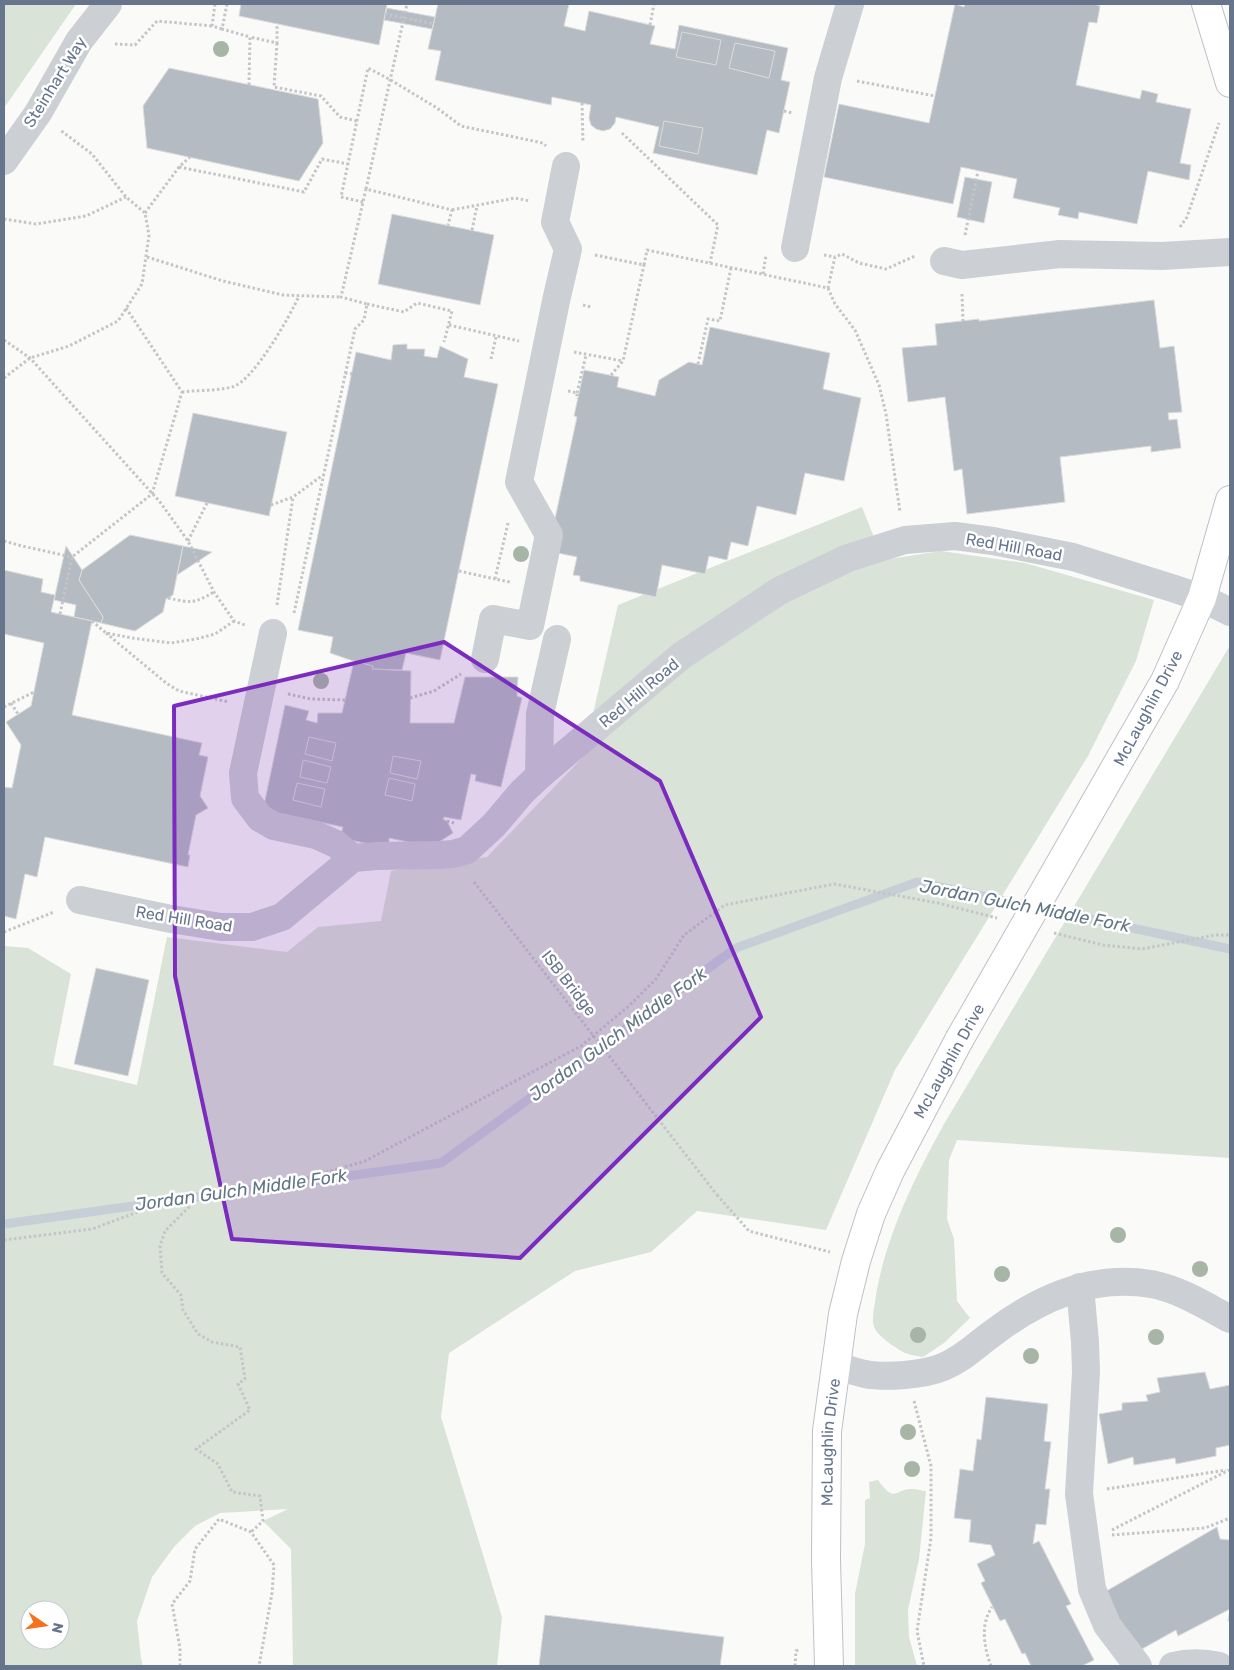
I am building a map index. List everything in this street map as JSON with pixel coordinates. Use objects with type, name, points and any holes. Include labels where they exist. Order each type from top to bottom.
[{"type":"main road","points":[[1206,4],[1230,83]]},
{"type":"main road","name":"McLaughlin Drive","points":[[829,1666],[826,1560],[828,1431],[846,1305],[856,1261],[871,1214],[890,1171],[959,1040],[1165,681],[1202,598],[1230,500]]},
{"type":"street","name":"Steinhart Way","points":[[4,161],[38,112],[79,41],[108,4]]},
{"type":"street","points":[[795,248],[828,78],[850,4]]},
{"type":"street","points":[[485,659],[493,619],[530,626],[549,535],[519,482],[568,250],[555,222],[566,166]]},
{"type":"street","points":[[953,263],[1060,254],[1162,256],[1230,252]]},
{"type":"street","name":"Red Hill Road","points":[[80,900],[221,927],[252,927],[282,917],[353,858],[440,856],[467,850],[494,825],[522,792],[539,776],[681,656],[778,591],[848,558],[906,540],[954,536],[992,541],[1073,557],[1202,598],[1230,612]]},
{"type":"street","points":[[282,627],[257,708],[250,739],[243,773],[246,798],[260,818],[274,826],[316,835],[336,844],[353,858]]},
{"type":"street","points":[[539,776],[540,714],[557,639]]},
{"type":"street","points":[[836,1365],[866,1374],[900,1376],[942,1368],[962,1358],[992,1333],[1025,1310],[1080,1287],[1097,1283],[1118,1281],[1165,1287],[1230,1319]]},
{"type":"street","points":[[1080,1287],[1086,1372],[1078,1494],[1092,1589],[1107,1625],[1138,1666]]},
{"type":"street","points":[[1173,1666],[1203,1662],[1219,1666]]},
{"type":"path","points":[[212,26],[215,4]]},
{"type":"path","points":[[222,29],[227,4]]},
{"type":"path","points":[[341,298],[407,4]]},
{"type":"path","points":[[650,24],[654,4]]},
{"type":"path","points":[[385,14],[434,24]]},
{"type":"path","points":[[79,41],[135,45],[157,21],[212,26],[276,43]]},
{"type":"path","points":[[277,24],[274,86],[321,96],[340,117],[357,121]]},
{"type":"path","points":[[249,85],[250,37]]},
{"type":"path","points":[[363,202],[341,198],[368,68],[390,78],[461,126],[543,143]]},
{"type":"path","points":[[857,81],[935,96]]},
{"type":"path","points":[[566,166],[583,157],[582,103]]},
{"type":"path","points":[[4,378],[30,358],[69,346],[118,322],[142,284],[149,236],[145,213],[126,197],[92,154],[38,112]]},
{"type":"path","points":[[1162,256],[1186,217],[1219,123]]},
{"type":"path","points":[[622,133],[718,225],[710,263]]},
{"type":"path","points":[[145,213],[179,167],[190,158]]},
{"type":"path","points":[[179,167],[304,192],[322,159],[348,164]]},
{"type":"path","points":[[953,263],[963,242],[978,171]]},
{"type":"path","points":[[366,189],[452,210],[515,198],[558,206]]},
{"type":"path","points":[[4,219],[36,224],[86,216],[126,197]]},
{"type":"path","points":[[472,230],[477,206]]},
{"type":"path","points":[[448,226],[452,210]]},
{"type":"path","points":[[611,376],[623,361],[647,250],[696,261]]},
{"type":"path","points":[[859,263],[886,269],[917,255]]},
{"type":"path","points":[[146,257],[224,281],[283,295],[341,298],[404,312],[417,303],[452,311],[444,342]]},
{"type":"path","points":[[602,257],[644,265]]},
{"type":"path","points":[[698,364],[708,319],[720,321],[731,268]]},
{"type":"path","points":[[828,288],[835,304],[855,330],[879,385],[886,414],[906,540]]},
{"type":"path","points":[[182,392],[234,387],[255,368],[290,315],[299,296]]},
{"type":"path","points":[[282,627],[323,474],[355,329],[364,320],[367,304]]},
{"type":"path","points":[[126,308],[182,392]]},
{"type":"path","points":[[449,325],[547,347],[623,361]]},
{"type":"path","points":[[491,360],[496,336]]},
{"type":"path","points":[[4,340],[30,358],[152,494],[188,541],[214,592],[234,621],[215,634],[171,643],[106,633]]},
{"type":"path","points":[[577,393],[586,354]]},
{"type":"path","points":[[345,373],[352,374]]},
{"type":"path","points":[[60,614],[72,557],[152,494],[182,392]]},
{"type":"path","points":[[271,505],[293,496],[323,474]]},
{"type":"path","points":[[495,579],[512,508],[526,494]]},
{"type":"path","points":[[282,627],[293,496]]},
{"type":"path","points":[[188,541],[207,503]]},
{"type":"path","points":[[4,541],[72,557]]},
{"type":"path","points":[[459,571],[511,582],[503,621]]},
{"type":"path","points":[[168,598],[190,603],[199,601],[214,592]]},
{"type":"path","points":[[92,621],[178,691],[257,708]]},
{"type":"path","points":[[410,698],[434,691],[485,659]]},
{"type":"path","points":[[4,707],[34,692]]},
{"type":"path","points":[[289,694],[311,699],[345,700]]},
{"type":"path","points":[[11,703],[18,714]]},
{"type":"path","name":"ISB Bridge","points":[[474,882],[717,1195],[749,1231],[836,1253]]},
{"type":"path","points":[[4,1240],[92,1229],[162,1203],[303,1178],[365,1161],[581,1046],[630,1005],[656,979],[684,935],[725,905],[834,884],[938,903],[1006,920]]},
{"type":"path","points":[[4,932],[80,900]]},
{"type":"path","points":[[1045,930],[1102,945],[1142,949],[1215,935],[1230,935]]},
{"type":"path","points":[[200,1196],[165,1231],[160,1246],[162,1273],[181,1295],[183,1310],[198,1334],[212,1342],[240,1346],[245,1379],[238,1384],[250,1410],[196,1449],[218,1464],[232,1492],[260,1496],[263,1521],[251,1532]]},
{"type":"path","points":[[913,1397],[931,1466],[931,1538],[917,1631],[924,1666]]},
{"type":"path","points":[[1078,1494],[1229,1470],[1110,1533],[1205,1528],[1230,1518]]},
{"type":"path","points":[[180,1666],[180,1648],[172,1604],[190,1581],[195,1549],[219,1519],[251,1532],[274,1565],[272,1593],[259,1666]]},
{"type":"path","points":[[991,1666],[985,1651],[984,1626],[992,1607]]},
{"type":"path","points":[[795,1666],[796,1652],[804,1645]]},
{"type":"highlighted area","points":[[444,642],[660,781],[761,1017],[520,1258],[232,1239],[175,976],[174,706]]},
{"type":"shaded area","points":[[4,4],[76,4],[4,108]]},
{"type":"shaded area","points":[[862,507],[883,560],[941,551],[1025,563],[1154,600],[1136,661],[1088,756],[895,1070],[826,1230],[697,1211],[651,1252],[575,1271],[449,1353],[441,1417],[502,1617],[497,1666],[293,1666],[291,1549],[263,1521],[288,1509],[220,1513],[195,1526],[174,1547],[152,1577],[137,1621],[143,1666],[4,1666],[4,946],[28,948],[71,974],[53,1065],[137,1085],[167,937],[287,952],[318,927],[381,921],[391,871],[487,857],[583,757],[618,605]]},
{"type":"shaded area","points":[[1229,647],[1230,1158],[957,1140],[949,1160],[947,1219],[954,1239],[957,1301],[970,1318],[944,1343],[923,1357],[905,1353],[880,1335],[875,1329],[873,1319],[885,1255],[911,1188],[944,1124]]},
{"type":"shaded area","points":[[878,1480],[892,1494],[907,1489],[926,1491],[919,1559],[908,1610],[909,1637],[917,1666],[855,1666],[855,1594],[865,1544],[865,1500],[870,1498],[869,1482]]},
{"type":"building","points":[[241,4],[387,4],[379,45],[239,16]]},
{"type":"building","points":[[438,4],[569,4],[564,26],[585,31],[589,11],[655,26],[650,44],[675,49],[679,25],[788,48],[781,80],[790,82],[779,133],[767,130],[757,175],[653,153],[659,127],[616,117],[615,123],[610,129],[603,131],[596,129],[591,125],[589,118],[591,105],[552,97],[551,105],[435,80],[441,51],[428,49]]},
{"type":"building","points":[[955,4],[964,7],[965,4],[1093,4],[1100,6],[1097,23],[1089,22],[1076,85],[1140,99],[1142,90],[1158,94],[1156,102],[1191,109],[1180,163],[1191,165],[1189,180],[1148,171],[1137,224],[1079,212],[1078,219],[1058,215],[1060,208],[1013,198],[1017,179],[961,167],[953,204],[824,177],[839,104],[929,123]]},
{"type":"building","points":[[387,8],[435,17],[432,29],[384,20]]},
{"type":"building","points":[[682,32],[721,40],[716,65],[676,57]]},
{"type":"building","points":[[735,43],[775,51],[769,78],[729,68]]},
{"type":"building","points":[[169,68],[318,99],[323,143],[299,181],[147,148],[143,106]]},
{"type":"building","points":[[664,121],[703,128],[698,154],[659,146]]},
{"type":"building","points":[[965,177],[992,182],[984,223],[957,217]]},
{"type":"building","points":[[392,214],[494,235],[480,305],[378,284]]},
{"type":"building","points":[[1154,300],[1160,348],[1174,346],[1182,412],[1168,413],[1169,420],[1177,419],[1181,448],[1151,452],[1151,446],[1060,457],[1065,502],[967,514],[962,469],[954,471],[945,397],[908,402],[902,348],[937,345],[935,324],[979,319],[979,321]]},
{"type":"building","points":[[710,327],[830,353],[823,389],[861,398],[844,481],[805,473],[796,515],[757,506],[748,546],[731,542],[727,560],[709,556],[705,574],[662,565],[656,597],[580,581],[580,576],[573,575],[577,557],[548,551],[577,417],[574,416],[584,370],[619,377],[617,387],[655,396],[659,380],[689,362],[702,365]]},
{"type":"building","points":[[407,344],[407,349],[425,349],[424,356],[437,358],[440,346],[468,359],[464,377],[498,384],[440,660],[406,653],[402,670],[372,669],[373,666],[330,653],[333,637],[298,630],[356,352],[391,360],[393,345]]},
{"type":"building","points":[[193,413],[287,432],[269,516],[175,496]]},
{"type":"building","points":[[130,535],[183,546],[173,595],[166,599],[163,612],[135,631],[101,623],[103,617],[79,580],[82,570]]},
{"type":"building","points":[[66,546],[82,570],[79,580],[103,617],[101,623],[74,617],[76,605],[54,600]]},
{"type":"building","points":[[183,546],[212,552],[177,575],[180,562]]},
{"type":"building","points":[[4,570],[43,579],[41,592],[55,595],[51,612],[92,621],[72,715],[202,743],[199,755],[208,757],[200,796],[208,808],[196,815],[188,855],[190,855],[188,867],[45,837],[37,877],[25,874],[16,919],[4,916],[4,787],[12,788],[21,745],[6,722],[31,706],[44,643],[4,634]]},
{"type":"building","points":[[354,661],[373,666],[372,669],[411,671],[410,723],[454,723],[465,677],[518,677],[517,696],[522,698],[501,787],[475,781],[476,775],[471,774],[461,820],[444,817],[443,819],[447,821],[453,833],[439,842],[427,846],[389,838],[389,848],[340,838],[343,827],[263,810],[285,705],[309,711],[306,720],[317,723],[318,713],[342,713]]},
{"type":"building","points":[[309,737],[336,743],[332,761],[305,754]]},
{"type":"building","points":[[393,756],[421,761],[417,779],[390,773]]},
{"type":"building","points":[[303,760],[331,767],[327,783],[300,777]]},
{"type":"building","points":[[389,778],[415,784],[412,801],[385,795]]},
{"type":"building","points":[[297,783],[325,789],[321,807],[293,800]]},
{"type":"building","points":[[96,968],[149,980],[128,1076],[74,1064]]},
{"type":"building","points":[[1205,1372],[1210,1389],[1230,1385],[1230,1445],[1216,1448],[1216,1456],[1176,1464],[1175,1458],[1134,1465],[1133,1457],[1108,1464],[1099,1414],[1122,1410],[1122,1403],[1148,1401],[1146,1395],[1160,1392],[1157,1378]]},
{"type":"building","points":[[986,1397],[1048,1404],[1044,1441],[1051,1442],[1045,1489],[1050,1489],[1046,1525],[1036,1524],[1033,1544],[1039,1541],[1071,1604],[1066,1606],[1094,1660],[1082,1666],[1031,1666],[1025,1653],[1022,1654],[1005,1619],[1000,1621],[981,1583],[985,1581],[977,1564],[995,1555],[991,1545],[969,1542],[971,1520],[954,1518],[960,1469],[973,1471],[977,1439],[981,1440]]},
{"type":"building","points":[[1217,1527],[1220,1539],[1230,1540],[1230,1609],[1178,1636],[1176,1630],[1133,1654],[1103,1593]]},
{"type":"building","points":[[545,1615],[724,1637],[720,1666],[539,1666]]},
{"type":"waterway","name":"Jordan Gulch Middle Fork","points":[[4,1224],[441,1163],[736,948],[917,882],[1230,949]]}]
